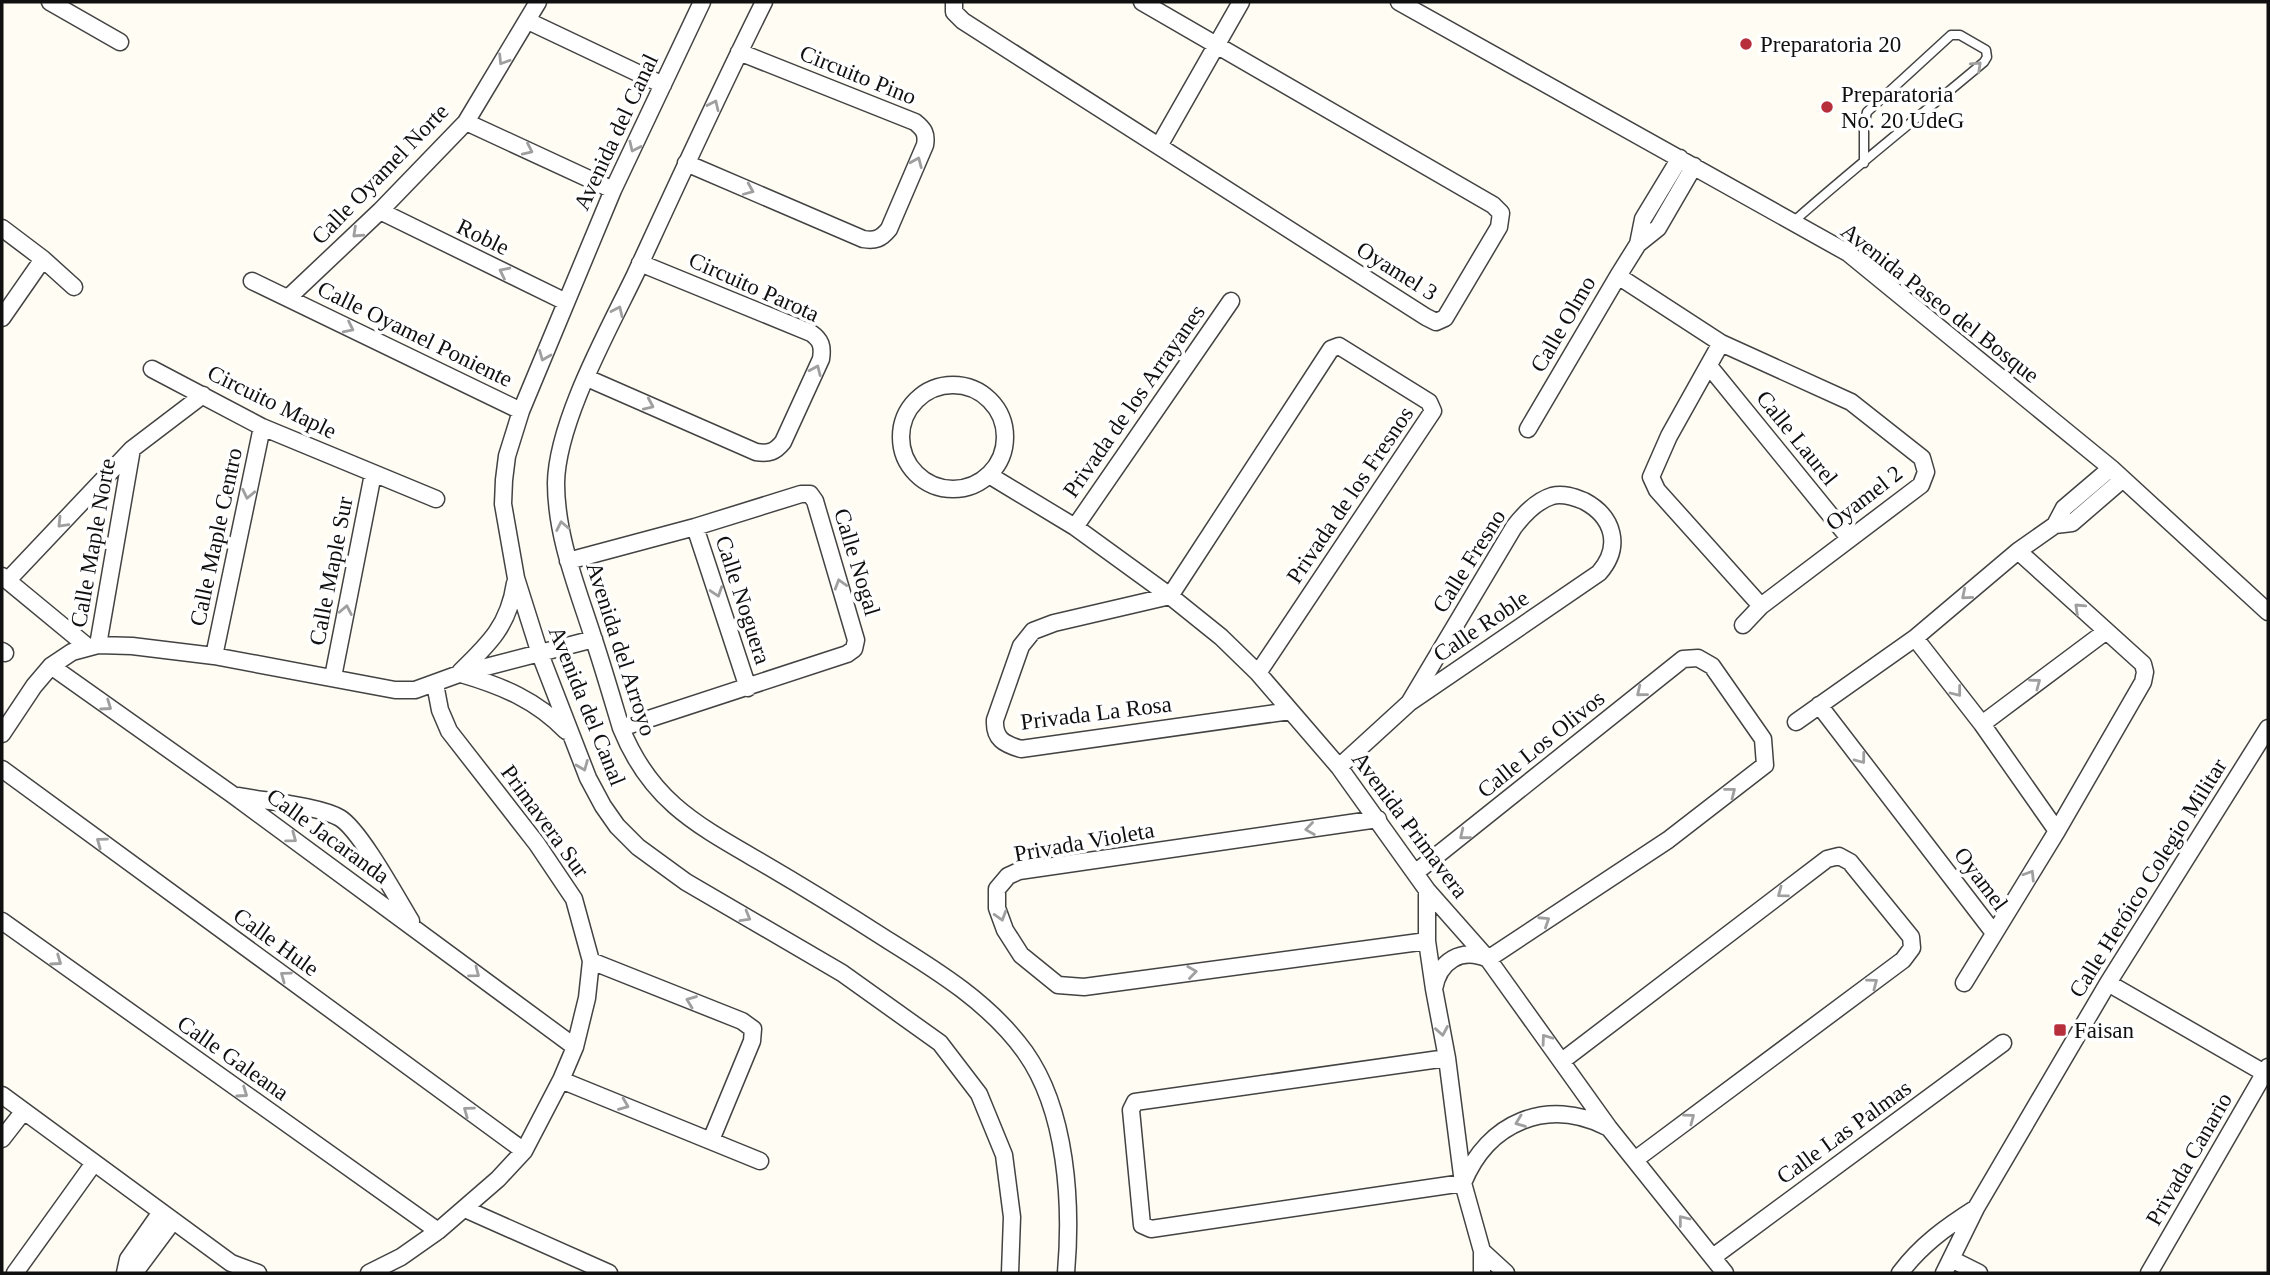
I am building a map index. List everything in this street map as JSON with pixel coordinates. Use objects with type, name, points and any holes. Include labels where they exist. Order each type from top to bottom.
[{"type":"street","points":[[50,2],[120,42]]},
{"type":"street","name":"Calle Oyamel Norte","points":[[288,298],[380,211],[466,122],[538,2]]},
{"type":"street","name":"Avenida del Canal","points":[[702,2],[614,190],[521,411],[508,456],[503,504],[516,578],[549,680],[588,778],[603,807],[617,826],[638,847],[686,882],[842,973],[940,1043],[979,1094],[1004,1155],[1012,1217],[1010,1273]]},
{"type":"street","name":"Avenida del Arroyo","points":[[764,2],[686,163],[587,378],[566,430],[558,457],[558,507],[568,561],[621,728],[631,752],[667,800],[696,825],[828,902],[944,976],[986,1010],[1025,1052],[1052,1106],[1059,1137],[1067,1198],[1066,1273]]},
{"type":"street","name":"Oyamel 3","points":[[954,2],[954,12],[963,21],[1436,322],[1445,318],[1499,227],[1501,213],[1493,205],[1142,2]]},
{"type":"street","points":[[1159,146],[1241,2]]},
{"type":"street","name":"Avenida Paseo del Bosque","points":[[1399,2],[1848,253],[2117,474],[2268,612]]},
{"type":"street","points":[[528,21],[663,85]]},
{"type":"street","name":"Circuito Pino","points":[[686,163],[863,240],[873,241],[882,237],[889,229],[925,145],[926,136],[922,127],[739,52]]},
{"type":"street","points":[[466,122],[614,190]]},
{"type":"street","name":"Calle Olmo","points":[[1528,429],[1638,244],[1643,219],[1687,162]]},
{"type":"street","name":"Roble","points":[[380,211],[566,303]]},
{"type":"street","points":[[2,228],[74,287]]},
{"type":"street","points":[[2,318],[43,259]]},
{"type":"street","name":"Circuito Parota","points":[[587,378],[756,452],[766,454],[776,450],[783,442],[821,359],[823,349],[819,339],[811,332],[640,263]]},
{"type":"street","name":"Oyamel 2","points":[[1618,276],[1721,343],[1851,402],[1922,458],[1926,472],[1921,485],[1762,606],[1742,625]]},
{"type":"street","points":[[252,281],[288,298]]},
{"type":"street","name":"Calle Oyamel Poniente","points":[[288,298],[521,411]]},
{"type":"street","name":"Privada de los Arrayanes","points":[[1075,527],[1231,301]]},
{"type":"street","points":[[1721,343],[1669,436],[1651,477],[1657,490],[1762,606]]},
{"type":"street","name":"Privada de los Fresnos","points":[[1170,596],[1335,346],[1344,347],[1429,402],[1432,406],[1431,415],[1258,673]]},
{"type":"street","name":"Calle Laurel","points":[[1709,366],[1849,538]]},
{"type":"street","name":"Circuito Maple","points":[[152,369],[262,427],[436,499]]},
{"type":"street","points":[[947,384],[960,384],[985,394],[1001,415],[1005,427],[1003,453],[989,475],[978,483],[952,489],[940,488],[917,474],[903,453],[901,440],[902,426],[913,403],[934,387],[947,384]]},
{"type":"street","name":"Calle Maple Norte","points":[[5,578],[132,449],[204,395]]},
{"type":"street","name":"Calle Maple Centro","points":[[214,656],[262,427]]},
{"type":"street","name":"Calle Maple Norte","points":[[93,646],[132,449]]},
{"type":"street","name":"Calle Maple Sur","points":[[333,677],[373,474]]},
{"type":"street","points":[[1796,722],[1915,638],[2018,551],[2055,525],[2072,523],[2117,474]]},
{"type":"street","name":"Avenida Primavera","points":[[989,475],[1075,527],[1170,596],[1221,637],[1258,673],[1339,767],[1427,890],[1488,959],[1609,1129],[1636,1159],[1725,1273]]},
{"type":"street","name":"Calle Nogal","points":[[568,561],[695,527],[801,494],[810,494],[815,501],[856,640],[854,649],[848,654],[748,688],[621,728]]},
{"type":"street","name":"Calle Fresno","points":[[1409,703],[1514,527],[1527,510],[1543,500],[1561,495],[1582,500],[1598,511]]},
{"type":"street","name":"Calle Roble","points":[[1339,767],[1409,703],[1599,573],[1606,565],[1613,544],[1609,526],[1598,511]]},
{"type":"street","name":"Calle Noguera","points":[[695,527],[748,688]]},
{"type":"street","name":"Oyamel","points":[[1819,705],[1994,933],[2057,831],[2143,682],[2146,671],[2143,664],[2018,551]]},
{"type":"street","points":[[5,578],[93,646]]},
{"type":"street","points":[[459,674],[500,629],[513,600],[516,578]]},
{"type":"street","name":"Privada La Rosa","points":[[1170,596],[1054,623],[1034,631],[1021,646],[995,720],[995,732],[1001,741],[1021,749],[1290,711]]},
{"type":"street","points":[[1982,724],[2105,632]]},
{"type":"street","points":[[1915,638],[1982,724],[2057,831]]},
{"type":"street","points":[[2,734],[51,666],[72,652],[93,646],[132,646],[214,656],[396,690],[415,690],[459,674],[594,639]]},
{"type":"street","name":"Calle Los Olivos","points":[[1415,873],[1683,659],[1698,658],[1712,666],[1763,739],[1765,765],[1668,840],[1488,959]]},
{"type":"street","name":"Calle Jacaranda","points":[[51,666],[233,795],[575,1047]]},
{"type":"street","points":[[459,674],[504,687],[521,696],[539,707],[571,736]]},
{"type":"street","name":"Primavera Sur","points":[[369,1273],[401,1257],[438,1231],[498,1179],[524,1151],[575,1047],[587,998],[591,961],[574,898],[537,844],[449,731],[440,710],[435,684]]},
{"type":"street","name":"Calle Heróico Colegio Militar","points":[[1948,1266],[1976,1208],[2108,983],[2268,728]]},
{"type":"street","name":"Calle Hule","points":[[2,769],[524,1151]]},
{"type":"street","points":[[233,795],[319,810],[340,818],[354,830],[416,929]]},
{"type":"street","name":"Privada Violeta","points":[[1378,819],[1019,871],[1009,876],[997,889],[997,908],[1005,930],[1021,955],[1058,985],[1084,987],[1427,941]]},
{"type":"street","points":[[1562,1061],[1826,859],[1839,856],[1850,862],[1911,937],[1912,948],[1903,960],[1636,1159]]},
{"type":"street","points":[[1427,890],[1427,941],[1447,1058],[1463,1183],[1482,1251],[1482,1273]]},
{"type":"street","name":"Calle Galeana","points":[[2,921],[438,1231]]},
{"type":"street","points":[[1964,983],[1994,933]]},
{"type":"street","points":[[1434,989],[1439,972],[1452,958],[1470,954],[1488,959]]},
{"type":"street","points":[[591,961],[742,1021],[753,1029],[752,1041],[711,1140]]},
{"type":"street","points":[[2108,983],[2267,1071]]},
{"type":"street","name":"Calle Las Palmas","points":[[1713,1257],[2003,1043]]},
{"type":"street","points":[[1447,1058],[1135,1102],[1131,1110],[1140,1221],[1146,1228],[1151,1229],[1463,1183]]},
{"type":"street","name":"Privada Canario","points":[[2148,1273],[2267,1071]]},
{"type":"street","points":[[561,1080],[760,1161]]},
{"type":"street","points":[[2,1095],[231,1263],[258,1273]]},
{"type":"street","points":[[2,1139],[23,1112]]},
{"type":"street","points":[[1463,1183],[1476,1156],[1486,1145],[1503,1130],[1522,1120],[1567,1114],[1582,1117],[1609,1129]]},
{"type":"street","points":[[15,1273],[94,1163]]},
{"type":"street","points":[[1900,1273],[1911,1258],[1944,1228],[1976,1208]]},
{"type":"street","points":[[465,1209],[609,1273]]},
{"type":"street","points":[[127,1273],[128,1259],[167,1216]]},
{"type":"street","points":[[1482,1251],[1506,1273]]},
{"type":"street","points":[[1948,1266],[1979,1273]]},
{"type":"lane","points":[[1793,222],[1864,163],[1984,62],[1987,57],[1986,50],[1960,35],[1951,36],[1867,111],[1864,126],[1864,163]]},
{"type":"place","name":"Preparatoria 20","points":[[1746,44]]},
{"type":"place","name":"Preparatoria No. 20 UdeG","points":[[1827,107]]},
{"type":"place","name":"Faisan","points":[[2060,1030]]}]
